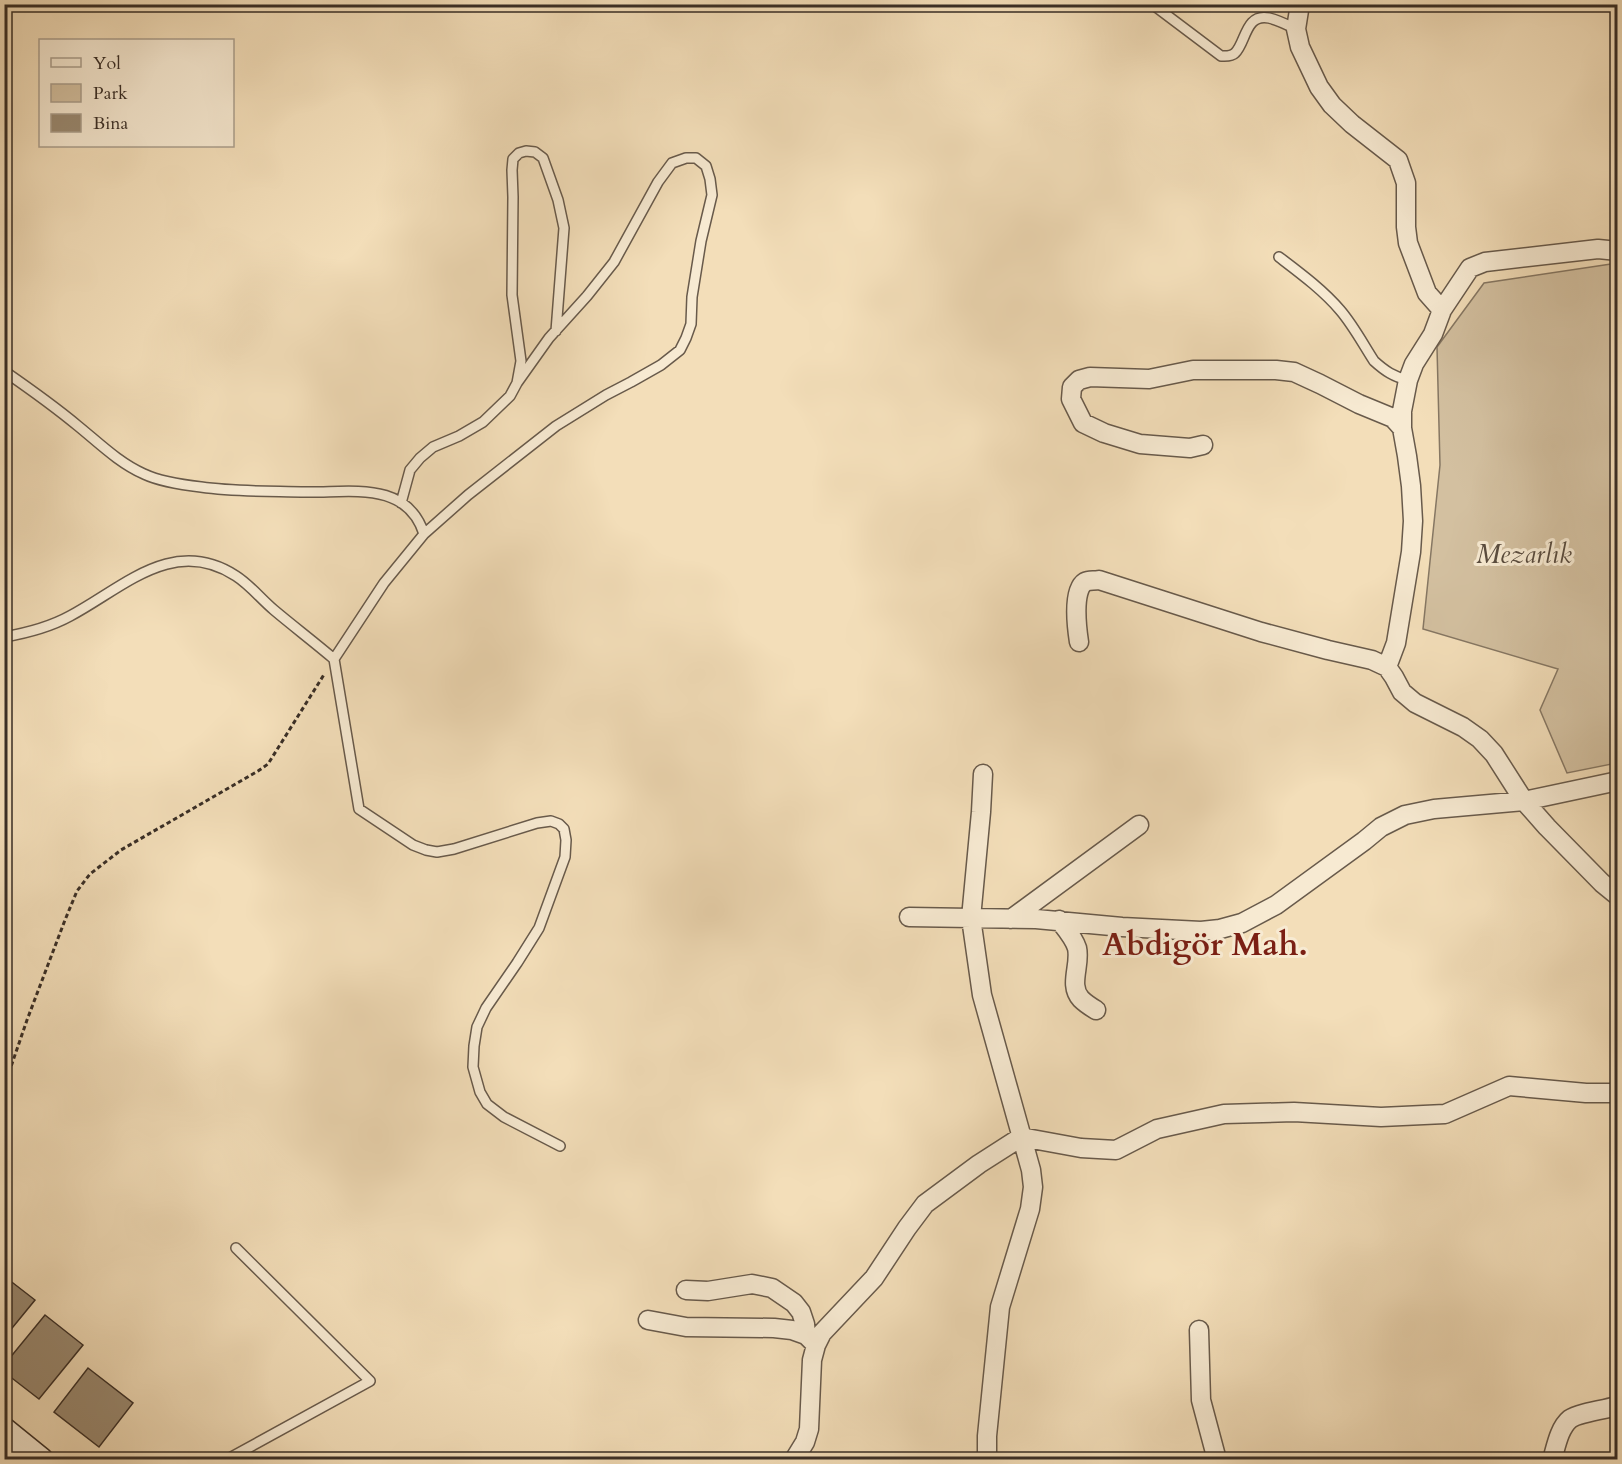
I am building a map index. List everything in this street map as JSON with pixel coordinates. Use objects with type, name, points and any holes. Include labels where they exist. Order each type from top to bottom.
[{"type":"main road","points":[[4,1430],[41,1460]]},
{"type":"street","points":[[1300,4],[1296,28],[1300,47],[1319,87],[1332,105],[1352,124],[1398,160],[1404,172],[1408,243],[1427,293],[1442,310]]},
{"type":"street","points":[[1386,667],[1396,643],[1411,552],[1413,521],[1402,411],[1408,380],[1414,364],[1433,334],[1442,310],[1470,268],[1485,262],[1598,249],[1617,250]]},
{"type":"street","points":[[1203,445],[1190,448],[1140,444],[1104,433],[1083,423],[1071,399],[1072,387],[1079,380],[1090,377],[1149,378],[1193,370],[1294,372],[1393,418],[1402,428]]},
{"type":"street","points":[[1079,642],[1077,596],[1082,585],[1087,581],[1099,580],[1261,632],[1372,660],[1386,667],[1402,692],[1415,703],[1463,727],[1480,740],[1494,754],[1524,801],[1555,836],[1617,896]]},
{"type":"street","points":[[982,774],[981,812],[971,918],[982,995],[1031,1170],[1033,1187],[1030,1209],[1000,1308],[987,1436],[987,1460]]},
{"type":"street","points":[[909,918],[1059,920],[1122,927],[1201,931],[1220,929],[1242,922],[1276,904],[1364,842],[1381,827],[1406,815],[1434,809],[1524,801],[1617,781]]},
{"type":"street","points":[[1011,919],[1138,825]]},
{"type":"street","points":[[1059,920],[1070,933],[1077,948],[1075,989],[1080,998],[1096,1010]]},
{"type":"street","points":[[811,1340],[827,1328],[874,1278],[925,1204],[979,1164],[1021,1137],[1081,1148],[1116,1150],[1157,1129],[1224,1114],[1294,1112],[1381,1117],[1445,1114],[1509,1086],[1587,1093],[1617,1093]]},
{"type":"street","points":[[686,1290],[708,1291],[752,1284],[772,1288],[794,1303],[801,1312],[811,1340],[809,1429],[806,1442],[794,1460]]},
{"type":"street","points":[[648,1320],[686,1328],[792,1330],[811,1340]]},
{"type":"street","points":[[1199,1330],[1201,1400],[1217,1460]]},
{"type":"street","points":[[1552,1460],[1568,1420],[1617,1406]]},
{"type":"lane","points":[[1152,4],[1221,56],[1236,53],[1247,29],[1260,19],[1269,18],[1296,28]]},
{"type":"lane","points":[[517,383],[521,361],[512,295],[512,170],[513,159],[519,153],[526,151],[535,152],[543,158],[558,200],[564,228],[556,331]]},
{"type":"lane","points":[[334,659],[384,583],[424,534],[468,495],[556,426],[661,365],[680,350],[691,324],[692,297],[699,252],[712,195],[706,166],[696,159],[686,158],[672,163],[658,182],[614,262],[556,331],[510,396],[483,422],[433,447],[420,458],[410,470],[401,503]]},
{"type":"lane","points":[[1279,257],[1339,308],[1374,361],[1395,377],[1408,380]]},
{"type":"lane","points":[[4,371],[45,399],[124,464],[145,475],[202,488],[379,493],[401,503],[420,521],[424,534]]},
{"type":"lane","points":[[4,637],[36,630],[69,617],[151,568],[175,562],[199,562],[213,565],[238,577],[334,659],[359,809],[413,845],[437,852],[454,849],[537,823],[551,821],[559,824],[564,829],[565,857],[538,928],[486,1008],[477,1027],[473,1067],[480,1092],[487,1104],[504,1117],[560,1146]]},
{"type":"lane","points":[[226,1460],[370,1381],[236,1248]]},
{"type":"path","points":[[4,1086],[77,891],[90,874],[121,850],[268,764],[334,659]]},
{"type":"green space","name":"Mezarlık","points":[[1618,264],[1617,763],[1567,773],[1540,710],[1558,669],[1423,629],[1440,465],[1437,347],[1484,283]]},
{"type":"building","points":[[4,1276],[35,1300],[4,1338]]},
{"type":"building","points":[[45,1315],[83,1345],[39,1399],[4,1372],[4,1365]]},
{"type":"building","points":[[88,1368],[133,1403],[99,1447],[54,1412]]},
{"type":"district","name":"Abdigör Mah.","points":[[1205,944]]}]
